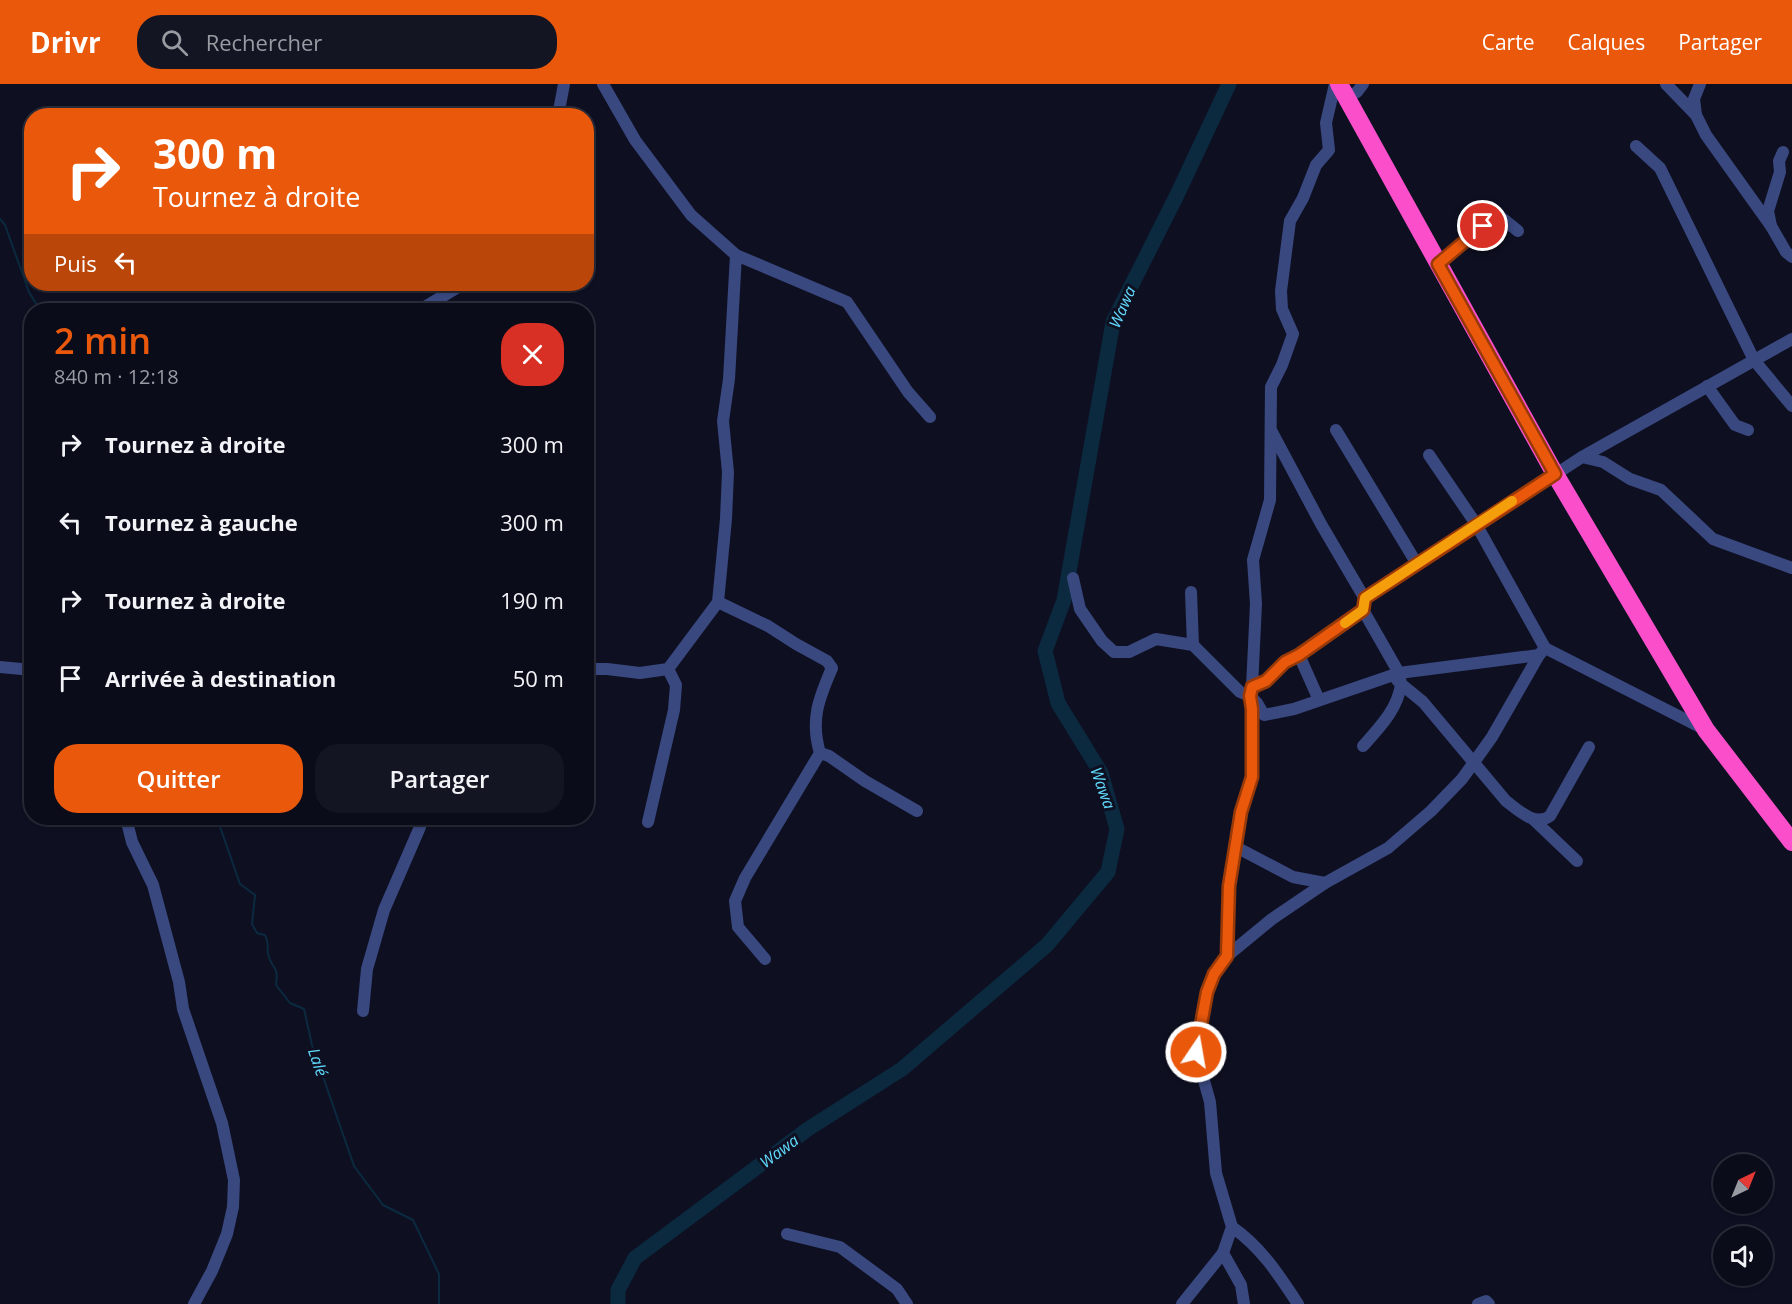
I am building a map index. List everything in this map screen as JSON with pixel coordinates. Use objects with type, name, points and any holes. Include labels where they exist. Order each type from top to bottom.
[{"type":"highway","points":[[1340,88],[1555,474],[1706,730],[1792,842]]},
{"type":"street","points":[[561,108],[564,84]]},
{"type":"street","points":[[603,84],[635,140],[691,215],[736,255],[847,302],[908,393],[930,417]]},
{"type":"street","points":[[1227,956],[1229,886],[1241,812],[1252,777],[1251,692],[1256,604],[1253,560],[1270,500],[1271,387],[1293,334],[1282,309],[1281,291],[1290,220],[1303,198],[1316,165],[1329,150],[1326,123],[1340,88],[1357,92],[1363,84]]},
{"type":"street","points":[[1666,84],[1696,115],[1706,135],[1771,226],[1786,252],[1792,257]]},
{"type":"street","points":[[1696,115],[1694,99],[1700,84]]},
{"type":"street","points":[[1636,146],[1660,168],[1754,360],[1792,406]]},
{"type":"street","points":[[1771,226],[1768,211],[1780,172],[1779,161],[1783,152]]},
{"type":"street","points":[[1438,264],[1497,213],[1518,231]]},
{"type":"street","points":[[594,669],[640,673],[668,669],[718,602],[727,484],[723,421],[729,379],[736,255]]},
{"type":"street","points":[[432,303],[451,291]]},
{"type":"street","points":[[1073,578],[1080,609],[1102,641],[1114,652],[1130,651],[1156,639],[1193,645],[1240,692],[1251,692],[1285,662],[1299,655],[1417,564],[1476,524],[1582,457],[1792,339]]},
{"type":"street","points":[[1707,386],[1735,425],[1748,430]]},
{"type":"street","points":[[1336,430],[1417,564]]},
{"type":"street","points":[[1271,431],[1364,604],[1397,677],[1399,696],[1388,716],[1362,746]]},
{"type":"street","points":[[1429,455],[1476,524],[1542,651]]},
{"type":"street","points":[[1582,457],[1603,462],[1630,479],[1660,490],[1713,539],[1792,568]]},
{"type":"street","points":[[1191,592],[1193,645]]},
{"type":"street","points":[[718,602],[768,626],[827,661],[832,668],[819,700],[815,722],[820,753],[746,878],[735,901],[738,927],[765,959]]},
{"type":"street","points":[[1251,692],[1264,715],[1294,709],[1397,677],[1542,651],[1706,730]]},
{"type":"street","points":[[1182,1304],[1223,1253],[1232,1227],[1216,1173],[1210,1102],[1196,1052],[1207,992],[1214,974],[1227,956],[1272,919],[1325,883],[1388,848],[1431,811],[1462,779],[1492,737],[1542,651]]},
{"type":"street","points":[[1299,655],[1319,700]]},
{"type":"street","points":[[0,667],[24,669]]},
{"type":"street","points":[[648,822],[674,710],[675,685],[668,669]]},
{"type":"street","points":[[1397,677],[1423,702],[1506,801],[1534,820],[1577,861]]},
{"type":"street","points":[[1534,820],[1550,816],[1589,747]]},
{"type":"street","points":[[820,753],[829,756],[865,781],[918,811]]},
{"type":"street","points":[[128,825],[132,842],[153,885],[179,982],[183,1009],[222,1123],[234,1180],[233,1207],[226,1234],[212,1271],[194,1304]]},
{"type":"street","points":[[363,1011],[367,969],[384,909],[420,825]]},
{"type":"street","points":[[1236,847],[1293,877],[1325,883]]},
{"type":"street","points":[[1232,1227],[1249,1239],[1272,1264],[1298,1304]]},
{"type":"street","points":[[787,1234],[840,1247],[897,1289],[907,1304]]},
{"type":"street","points":[[1223,1253],[1241,1284],[1244,1304]]},
{"type":"street","points":[[1478,1304],[1486,1301],[1489,1304]]},
{"type":"waterway","name":"Wawa","points":[[618,1304],[618,1290],[635,1258],[808,1129],[902,1069],[1047,945],[1108,872],[1117,829],[1101,773],[1058,703],[1045,651],[1064,600],[1113,322],[1177,195],[1229,84]]},
{"type":"waterway","name":"Lalé","points":[[0,219],[5,225],[24,278]]},
{"type":"waterway","name":"Lalé","points":[[29,291],[36,303]]},
{"type":"waterway","name":"Lalé","points":[[219,825],[240,884],[255,895],[252,924],[257,933],[266,937],[269,959],[276,970],[276,985],[290,1003],[304,1009],[312,1045],[354,1166],[383,1205],[413,1220],[439,1274],[439,1304]]},
{"type":"slow traffic","points":[[1345,623],[1363,610],[1365,598],[1512,501]]},
{"type":"route","points":[[1196,1052],[1207,992],[1214,974],[1227,956],[1229,886],[1241,812],[1252,777],[1250,696],[1252,687],[1266,681],[1285,662],[1299,655],[1363,610],[1365,598],[1555,474],[1438,264],[1483,226]]}]
